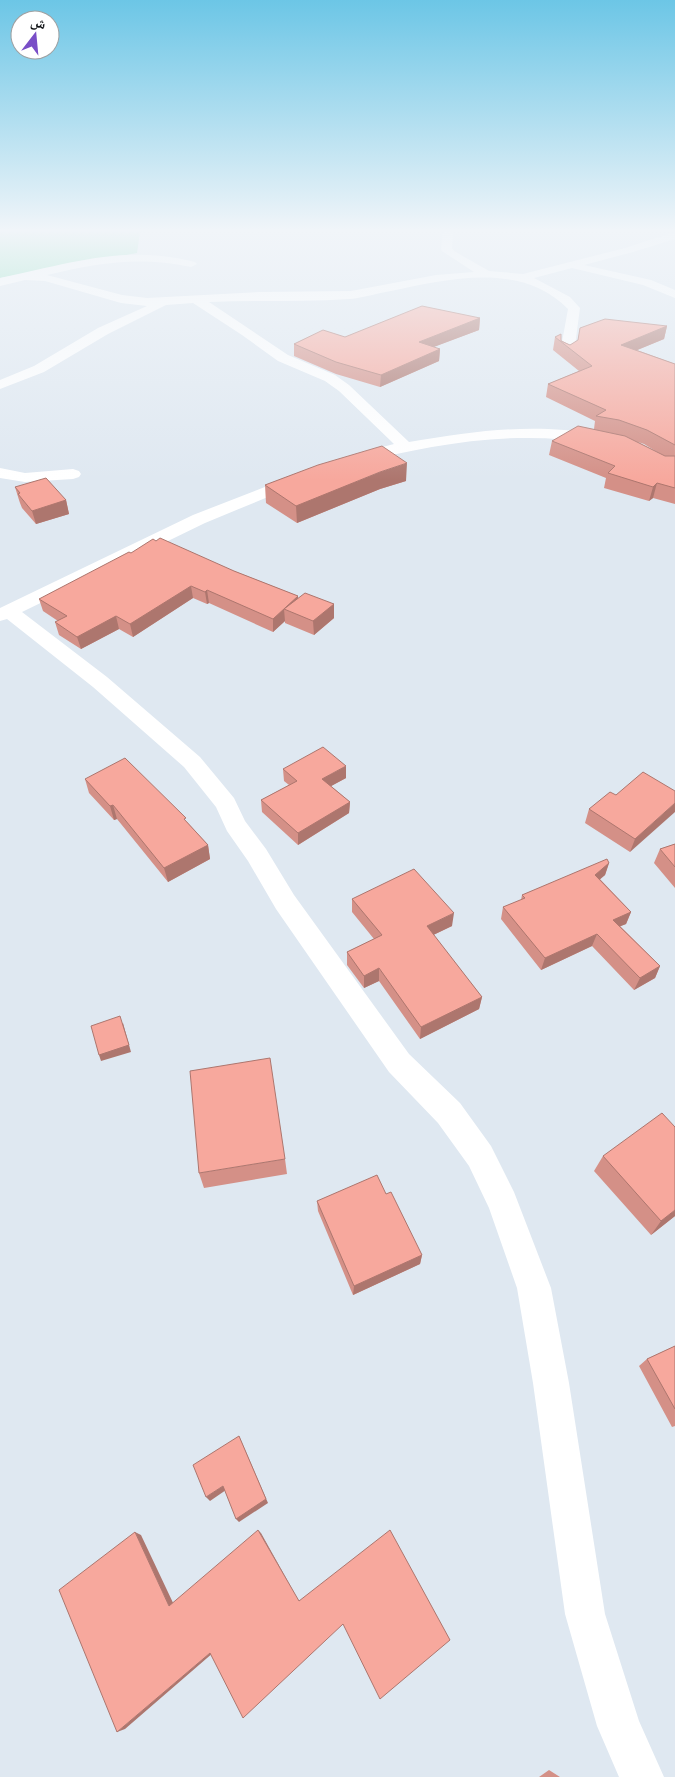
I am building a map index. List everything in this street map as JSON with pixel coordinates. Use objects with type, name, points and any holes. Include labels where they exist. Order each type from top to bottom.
[{"type":"street","points":[[0,385],[39,369],[103,331],[139,314]]},
{"type":"street","points":[[219,314],[248,332],[283,358],[330,378],[344,388],[405,446]]},
{"type":"street","points":[[567,353],[567,340],[575,322],[574,314]]},
{"type":"street","points":[[338,464],[405,446],[479,434],[521,431],[576,434],[618,443]]},
{"type":"street","points":[[0,472],[6,476],[34,477],[73,474]]},
{"type":"street","points":[[314,473],[199,519],[5,613],[107,688],[192,762],[226,804],[235,825],[285,902],[399,1063],[449,1113],[480,1156],[503,1203],[534,1288],[551,1383],[584,1614],[619,1726],[642,1777]]},
{"type":"building","points":[[402,314],[460,314],[480,318],[419,342],[440,349],[381,375],[336,362],[294,344],[323,330],[345,337]]},
{"type":"building","points":[[605,319],[667,326],[621,345],[675,364],[675,445],[647,430],[619,420],[596,416],[606,410],[548,384],[592,366],[555,337],[561,334],[561,341],[570,345],[578,340],[580,328]]},
{"type":"building","points":[[578,426],[625,436],[665,456],[675,456],[675,488],[657,483],[653,487],[608,473],[615,466],[552,441]]},
{"type":"building","points":[[382,446],[407,463],[296,506],[265,485],[318,465]]},
{"type":"building","points":[[46,478],[66,500],[32,511],[18,494],[20,493],[15,487]]},
{"type":"building","points":[[160,538],[234,571],[298,596],[273,619],[207,590],[205,592],[191,586],[130,624],[116,616],[77,637],[55,622],[67,616],[39,599],[129,552],[131,553],[153,539],[156,541]]},
{"type":"building","points":[[305,593],[334,604],[313,621],[284,609]]},
{"type":"building","points":[[323,747],[346,766],[322,779],[350,802],[298,833],[261,800],[297,781],[283,769]]},
{"type":"building","points":[[125,758],[186,818],[184,819],[208,845],[164,868],[113,805],[110,806],[85,779]]},
{"type":"building","points":[[643,772],[675,791],[675,803],[635,839],[589,809],[610,792],[616,795]]},
{"type":"building","points":[[675,844],[675,867],[660,849]]},
{"type":"building","points":[[607,859],[609,863],[595,875],[631,912],[613,920],[660,966],[640,978],[597,934],[545,958],[503,907],[525,898],[522,895]]},
{"type":"building","points":[[414,869],[454,913],[427,926],[482,997],[421,1027],[379,968],[364,976],[347,952],[382,935],[352,899]]},
{"type":"building","points":[[120,1016],[129,1045],[99,1055],[91,1026]]},
{"type":"building","points":[[270,1058],[285,1159],[199,1173],[190,1071]]},
{"type":"building","points":[[662,1113],[675,1127],[675,1210],[661,1221],[603,1156]]},
{"type":"building","points":[[377,1175],[386,1194],[391,1192],[422,1255],[354,1286],[317,1201]]},
{"type":"building","points":[[675,1346],[675,1409],[647,1359]]},
{"type":"building","points":[[239,1436],[266,1499],[236,1519],[223,1486],[206,1497],[193,1465]]},
{"type":"building","points":[[258,1530],[299,1601],[390,1530],[450,1640],[380,1699],[343,1624],[243,1718],[210,1653],[117,1732],[59,1590],[135,1532],[169,1606]]}]
